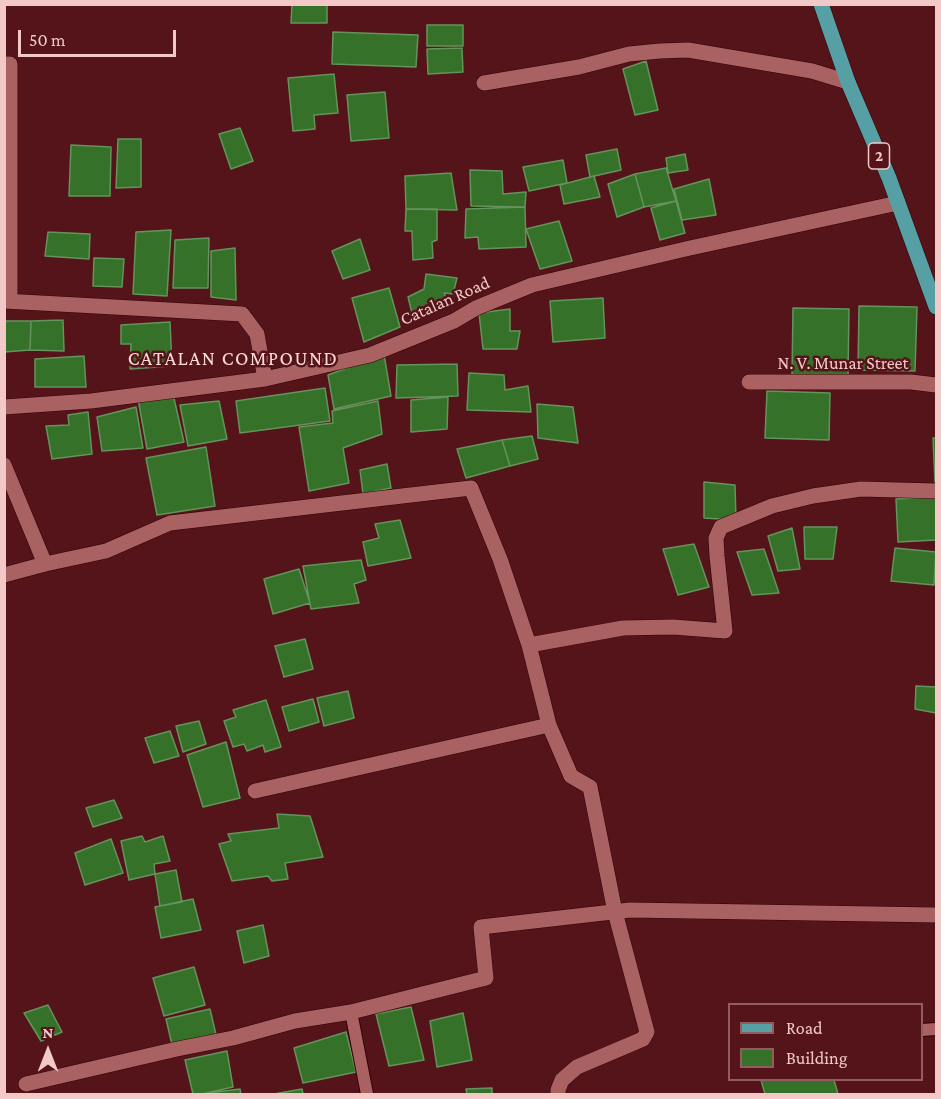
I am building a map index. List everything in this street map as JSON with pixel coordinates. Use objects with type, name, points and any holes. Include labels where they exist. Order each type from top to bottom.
[{"type":"main road","name":"2","points":[[821,4],[848,82],[898,203],[936,307]]},
{"type":"street","points":[[484,83],[579,67],[628,54],[688,50],[812,72],[848,82]]},
{"type":"street","points":[[4,64],[10,64],[8,301],[242,314],[257,334],[265,379]]},
{"type":"street","name":"Catalan Road","points":[[4,407],[91,401],[265,379],[370,355],[454,321],[476,308],[532,285],[898,203]]},
{"type":"street","name":"N. V. Munar Street","points":[[748,382],[911,382],[936,385]]},
{"type":"street","points":[[4,465],[45,564]]},
{"type":"street","points":[[4,574],[106,551],[170,523],[471,488],[500,559],[529,645],[549,725],[571,776],[590,787],[615,912],[647,1032],[643,1038],[577,1067],[562,1080],[558,1095]]},
{"type":"street","points":[[529,645],[623,628],[673,627],[725,631],[716,547],[716,538],[721,527],[772,506],[813,496],[861,489],[936,491]]},
{"type":"street","points":[[255,791],[549,725]]},
{"type":"street","points":[[26,1084],[233,1038],[295,1021],[351,1012],[486,978],[481,927],[630,910],[936,915]]},
{"type":"lane","points":[[351,1012],[367,1095]]},
{"type":"building","points":[[292,4],[327,4],[327,23],[291,23]]},
{"type":"building","points":[[427,25],[463,25],[463,46],[427,46]]},
{"type":"building","points":[[333,32],[418,35],[416,67],[332,64]]},
{"type":"building","points":[[462,48],[463,72],[428,74],[427,49]]},
{"type":"building","points":[[646,61],[658,110],[635,115],[623,69]]},
{"type":"building","points":[[334,74],[338,113],[314,115],[315,129],[293,131],[288,78]]},
{"type":"building","points":[[385,92],[389,138],[351,141],[347,95]]},
{"type":"building","points":[[240,128],[253,161],[231,169],[219,134]]},
{"type":"building","points":[[118,139],[141,139],[141,187],[116,188]]},
{"type":"building","points":[[71,145],[111,147],[110,196],[69,196]]},
{"type":"building","points":[[617,149],[621,170],[590,177],[586,155]]},
{"type":"building","points":[[685,154],[688,170],[668,173],[666,158]]},
{"type":"building","points":[[563,160],[567,183],[529,191],[523,167]]},
{"type":"building","points":[[666,168],[676,201],[644,207],[635,174]]},
{"type":"building","points":[[470,170],[502,171],[503,194],[526,192],[525,207],[471,206]]},
{"type":"building","points":[[451,173],[457,210],[406,209],[405,176]]},
{"type":"building","points":[[635,174],[644,207],[617,217],[608,184]]},
{"type":"building","points":[[594,176],[600,197],[564,204],[560,185]]},
{"type":"building","points":[[709,179],[716,215],[682,220],[674,189]]},
{"type":"building","points":[[676,201],[685,233],[660,240],[651,208]]},
{"type":"building","points":[[525,207],[526,247],[479,249],[478,237],[465,238],[466,209]]},
{"type":"building","points":[[406,209],[437,209],[437,240],[432,242],[433,258],[413,260],[412,231],[405,231]]},
{"type":"building","points":[[559,221],[572,261],[540,269],[526,229]]},
{"type":"building","points":[[171,230],[167,296],[133,294],[136,232]]},
{"type":"building","points":[[48,232],[90,234],[89,259],[45,256]]},
{"type":"building","points":[[209,238],[208,288],[173,288],[175,240]]},
{"type":"building","points":[[360,239],[370,270],[343,279],[332,251]]},
{"type":"building","points":[[235,248],[236,300],[211,297],[211,251]]},
{"type":"building","points":[[94,258],[124,259],[122,287],[93,286]]},
{"type":"building","points":[[426,274],[457,278],[453,294],[444,293],[449,306],[414,321],[408,297],[424,289]]},
{"type":"building","points":[[389,288],[400,327],[364,342],[352,298]]},
{"type":"building","points":[[603,298],[605,338],[553,342],[550,301]]},
{"type":"building","points":[[859,306],[917,307],[915,371],[858,370]]},
{"type":"building","points":[[793,308],[849,309],[848,377],[792,375]]},
{"type":"building","points":[[510,309],[510,331],[520,331],[517,349],[483,349],[479,313]]},
{"type":"building","points":[[63,320],[64,351],[30,350],[31,321]]},
{"type":"building","points":[[4,321],[31,321],[30,350],[4,352]]},
{"type":"building","points":[[170,322],[172,366],[130,369],[131,344],[121,344],[121,325]]},
{"type":"building","points":[[384,354],[391,396],[334,409],[328,375]]},
{"type":"building","points":[[84,356],[86,387],[35,387],[35,359]]},
{"type":"building","points":[[457,364],[458,396],[396,398],[397,365]]},
{"type":"building","points":[[469,373],[504,375],[505,390],[528,386],[531,412],[467,410]]},
{"type":"building","points":[[325,388],[330,421],[240,433],[236,401]]},
{"type":"building","points":[[767,391],[830,393],[829,440],[765,438]]},
{"type":"building","points":[[173,394],[184,442],[147,449],[138,399]]},
{"type":"building","points":[[448,397],[447,429],[411,432],[411,400]]},
{"type":"building","points":[[219,401],[227,439],[188,446],[180,405]]},
{"type":"building","points":[[378,401],[382,434],[343,448],[349,483],[309,491],[299,427],[333,423],[332,411]]},
{"type":"building","points":[[537,404],[573,407],[578,443],[538,438]]},
{"type":"building","points":[[136,407],[143,448],[102,451],[97,417]]},
{"type":"building","points":[[88,412],[92,454],[52,459],[46,426],[69,425],[68,415]]},
{"type":"building","points":[[532,436],[538,459],[510,466],[502,440]]},
{"type":"building","points":[[933,438],[936,438],[936,482],[935,482]]},
{"type":"building","points":[[502,440],[510,466],[466,478],[457,449]]},
{"type":"building","points":[[206,447],[215,506],[157,515],[146,458]]},
{"type":"building","points":[[387,464],[391,488],[363,494],[360,470]]},
{"type":"building","points":[[704,482],[735,485],[736,520],[704,518]]},
{"type":"building","points":[[936,497],[936,540],[898,542],[896,499]]},
{"type":"building","points":[[400,520],[411,558],[368,566],[363,542],[379,538],[375,524]]},
{"type":"building","points":[[804,527],[837,527],[833,559],[805,559]]},
{"type":"building","points":[[792,528],[800,569],[778,571],[768,536]]},
{"type":"building","points":[[694,544],[709,587],[678,595],[663,549]]},
{"type":"building","points":[[895,548],[936,552],[934,585],[891,581]]},
{"type":"building","points":[[764,549],[779,593],[752,595],[737,552]]},
{"type":"building","points":[[361,560],[366,580],[354,584],[359,603],[311,609],[303,566]]},
{"type":"building","points":[[299,569],[310,603],[273,614],[264,579]]},
{"type":"building","points":[[305,639],[313,669],[284,677],[275,646]]},
{"type":"building","points":[[916,686],[936,687],[936,713],[915,709]]},
{"type":"building","points":[[348,691],[354,718],[324,726],[317,698]]},
{"type":"building","points":[[313,699],[319,722],[289,731],[282,707]]},
{"type":"building","points":[[266,700],[281,747],[265,752],[263,745],[247,751],[244,744],[233,747],[224,721],[236,717],[233,710]]},
{"type":"building","points":[[199,721],[206,744],[183,752],[176,726]]},
{"type":"building","points":[[170,731],[179,756],[154,763],[145,738]]},
{"type":"building","points":[[226,742],[240,798],[203,807],[187,755]]},
{"type":"building","points":[[114,800],[122,818],[93,827],[86,808]]},
{"type":"building","points":[[277,814],[310,816],[323,857],[285,863],[288,879],[272,881],[268,876],[232,881],[219,844],[231,841],[228,834],[279,828]]},
{"type":"building","points":[[142,836],[145,842],[163,836],[170,861],[154,864],[155,874],[129,880],[121,841]]},
{"type":"building","points":[[111,839],[123,873],[85,885],[75,853]]},
{"type":"building","points":[[176,870],[182,902],[160,906],[155,874]]},
{"type":"building","points":[[193,899],[201,930],[161,938],[155,907]]},
{"type":"building","points":[[263,925],[269,956],[244,963],[237,931]]},
{"type":"building","points":[[194,967],[205,1005],[164,1016],[153,978]]},
{"type":"building","points":[[48,1005],[62,1032],[41,1041],[24,1013]]},
{"type":"building","points":[[411,1007],[424,1060],[389,1066],[376,1014]]},
{"type":"building","points":[[210,1009],[217,1039],[173,1049],[166,1019]]},
{"type":"building","points":[[463,1013],[472,1060],[437,1067],[430,1021]]},
{"type":"building","points":[[346,1032],[356,1072],[303,1083],[294,1048]]},
{"type":"building","points":[[227,1051],[233,1087],[193,1094],[185,1060]]},
{"type":"building","points":[[761,1081],[834,1081],[838,1094],[765,1094]]},
{"type":"building","points":[[492,1088],[492,1094],[467,1094],[466,1089]]},
{"type":"building","points":[[240,1089],[241,1094],[208,1094],[208,1093]]},
{"type":"building","points":[[302,1089],[303,1094],[274,1094]]},
{"type":"district","name":"CATALAN COMPOUND","points":[[233,359]]}]
